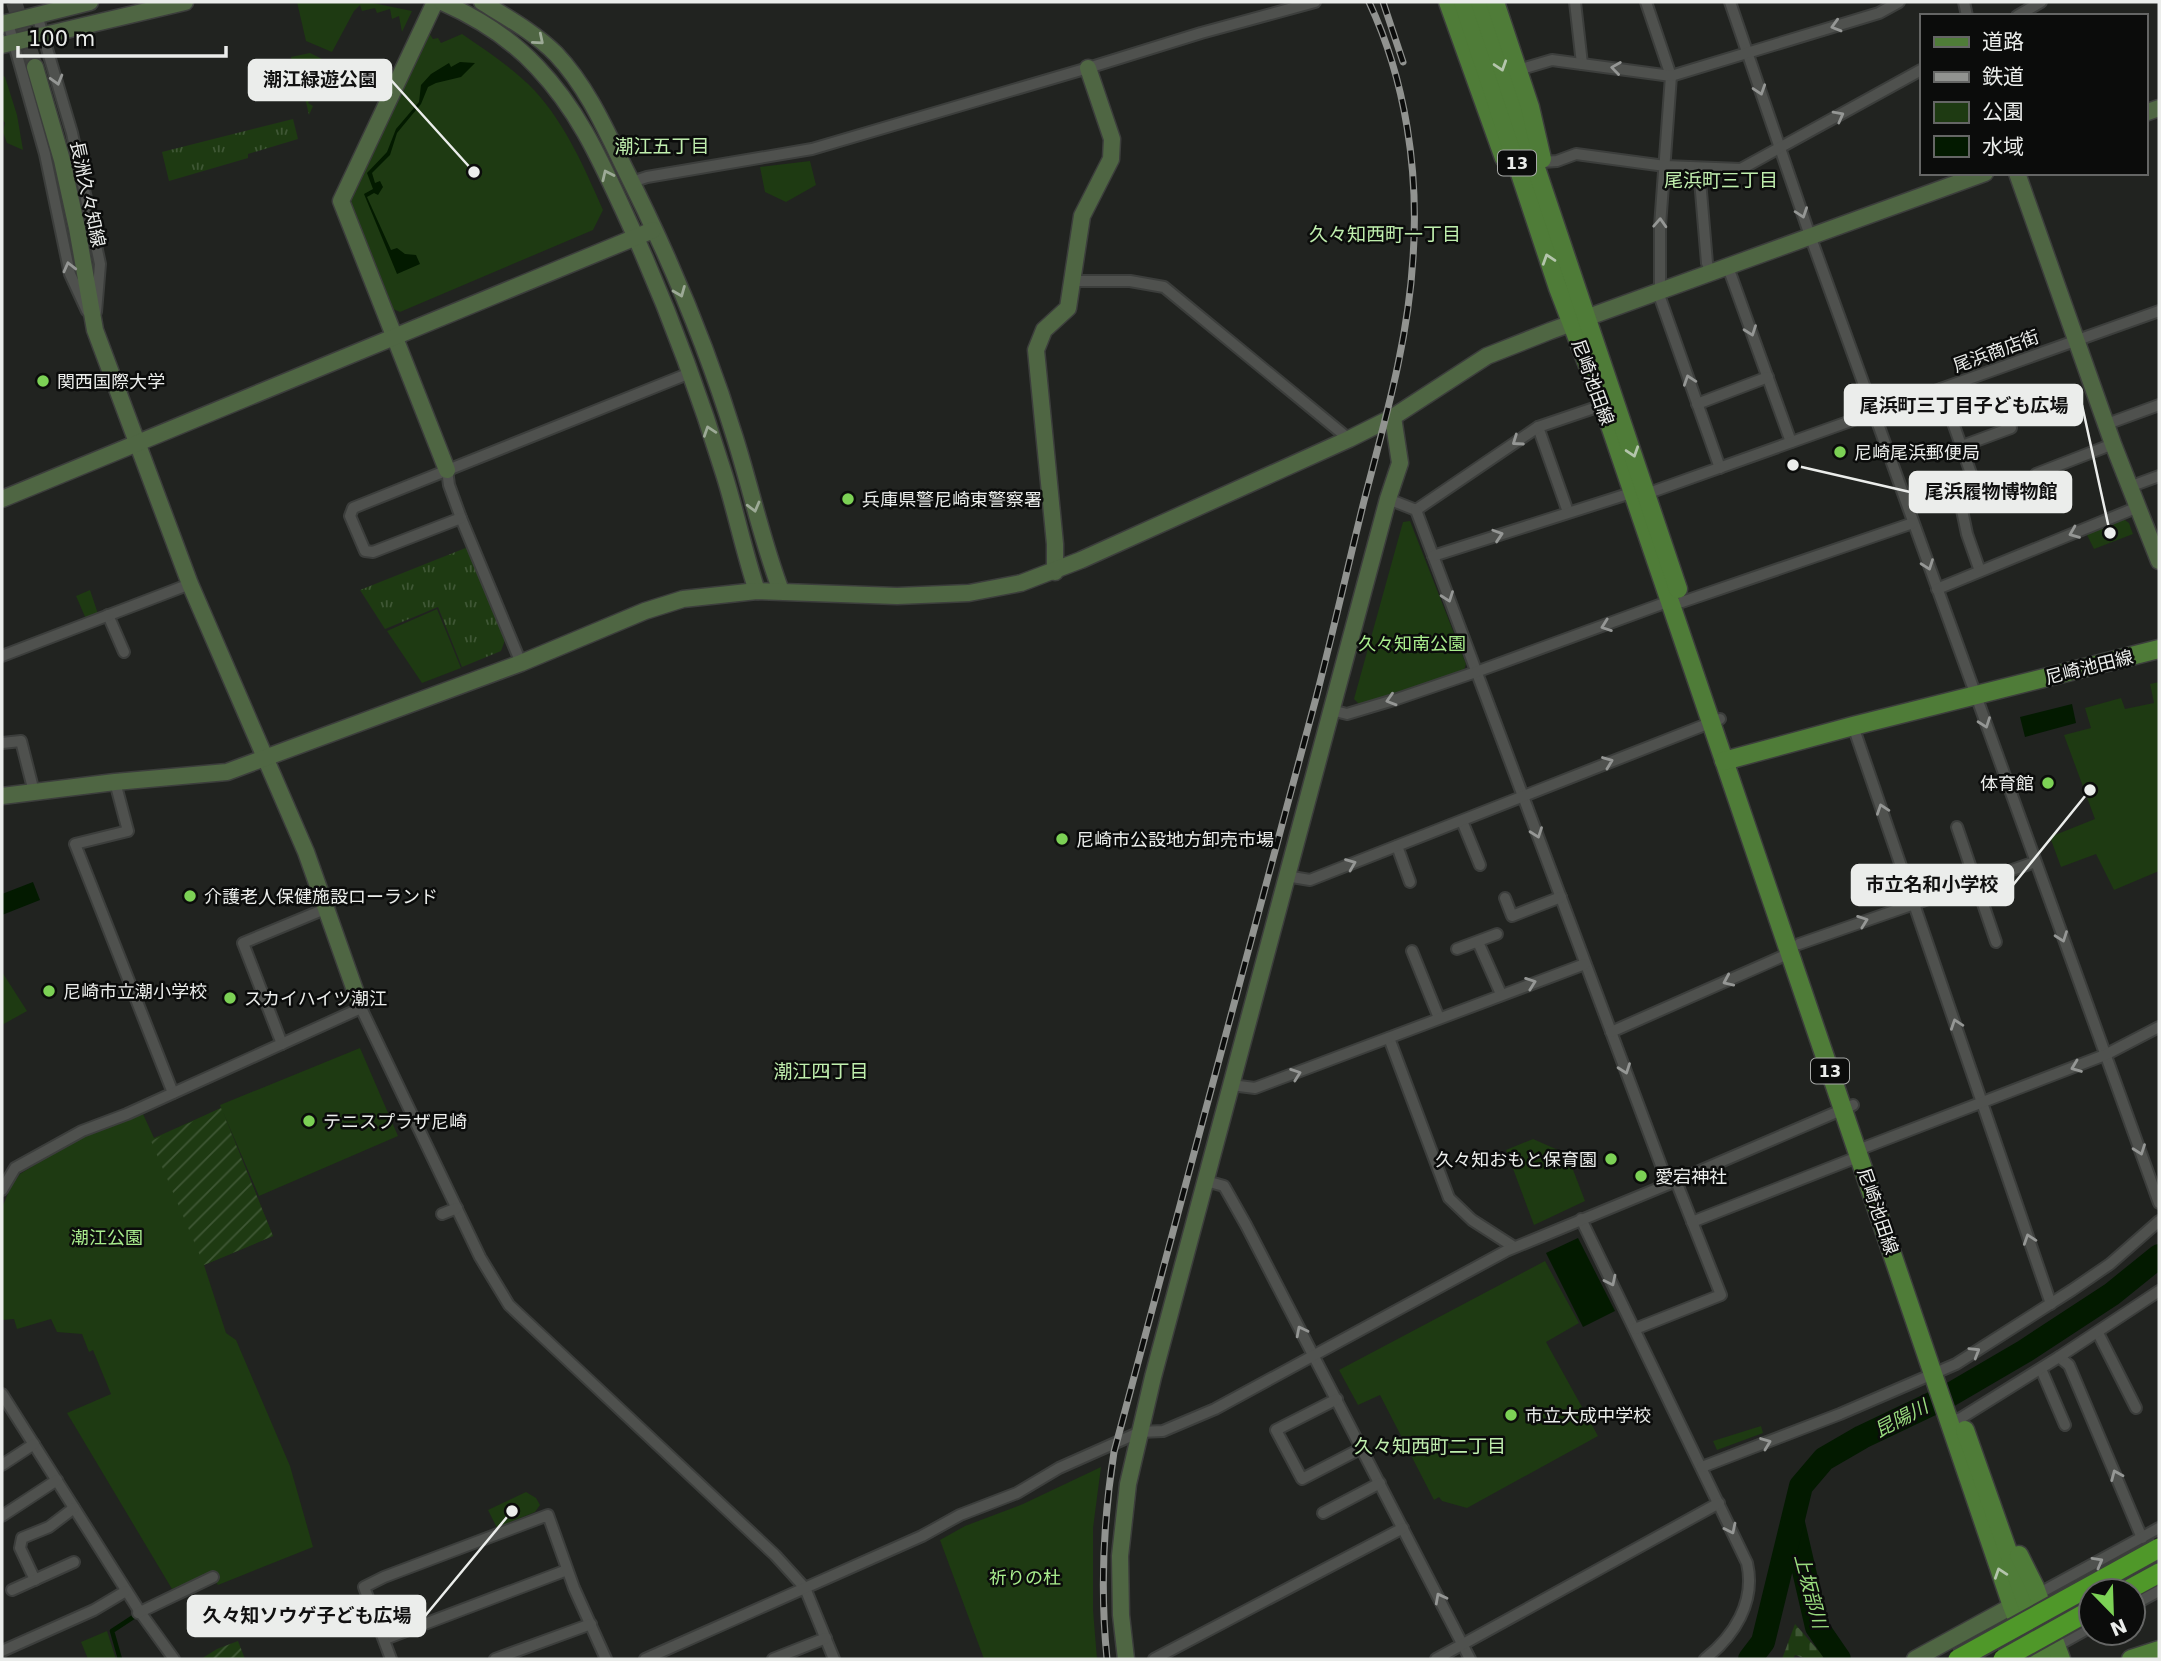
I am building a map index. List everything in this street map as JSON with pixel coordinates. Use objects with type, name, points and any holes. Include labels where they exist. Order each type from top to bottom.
[{"type":"highway","points":[[1958,1659],[2159,1548]]},
{"type":"highway","points":[[2003,1659],[2077,1618]]},
{"type":"main road","points":[[1448,2],[1507,165],[1534,190],[1543,162],[1530,107],[1495,2]]},
{"type":"main road","name":"尼崎池田線","points":[[1463,2],[1534,190],[1639,493],[1954,1417],[2012,1606],[2033,1659]]},
{"type":"main road","name":"尼崎池田線","points":[[1480,2],[1534,190]]},
{"type":"main road","name":"尼崎池田線","points":[[1579,320],[1603,405],[1639,493]]},
{"type":"main road","name":"尼崎池田線","points":[[1729,760],[2159,649]]},
{"type":"main road","name":"尼崎池田線","points":[[1954,1417],[2054,1655]]},
{"type":"main road","name":"尼崎池田線","points":[[1989,1499],[2038,1594],[2054,1655]]},
{"type":"main road","points":[[2131,1659],[2159,1650]]},
{"type":"street","points":[[90,2],[5,24],[7,43],[45,154],[70,274],[95,330]]},
{"type":"street","points":[[7,43],[185,2]]},
{"type":"street","points":[[435,2],[341,201],[447,470],[449,485],[461,518],[521,663]]},
{"type":"street","points":[[442,2],[462,11],[510,42],[556,89],[587,134],[647,261],[690,373],[724,474],[757,591]]},
{"type":"street","points":[[482,2],[525,29],[554,53],[575,76],[595,109],[632,182],[709,363],[735,438],[768,556],[781,591]]},
{"type":"street","points":[[632,182],[647,177],[812,149],[1315,2]]},
{"type":"street","points":[[1575,2],[1583,64]]},
{"type":"street","points":[[1646,2],[1671,76],[1660,226],[1659,292],[1720,468]]},
{"type":"street","points":[[1730,2],[1779,148],[2159,1203]]},
{"type":"street","points":[[1518,70],[1548,61],[1671,76],[1879,13],[1899,2]]},
{"type":"street","points":[[2020,14],[2041,2]]},
{"type":"street","points":[[37,15],[72,133],[100,264],[95,330]]},
{"type":"street","name":"長洲久々知線","points":[[36,67],[64,171],[95,330],[190,584],[306,852],[359,1002]]},
{"type":"street","points":[[1055,572],[1055,544],[1036,350],[1044,330],[1068,308],[1082,216],[1111,159],[1112,139],[1088,68]]},
{"type":"street","points":[[1543,162],[1557,161],[1576,154],[1665,166],[1741,169],[1920,71]]},
{"type":"street","points":[[1699,168],[1707,262],[1711,273]]},
{"type":"street","points":[[2,796],[227,772],[521,663],[645,611],[683,599],[757,591],[897,596],[969,593],[1021,583],[1055,572],[1349,439],[1393,417],[1487,356],[1980,175]]},
{"type":"street","points":[[2018,175],[2129,487],[2156,543],[2159,561]]},
{"type":"street","points":[[2,499],[653,230]]},
{"type":"street","points":[[1728,267],[1791,442]]},
{"type":"street","points":[[1074,281],[1130,281],[1164,287],[1349,439]]},
{"type":"street","name":"尾浜商店街","points":[[1433,556],[1568,512],[1720,468],[2159,311]]},
{"type":"street","points":[[461,518],[373,552],[365,551],[350,516],[353,508],[690,373]]},
{"type":"street","points":[[1697,404],[1768,377]]},
{"type":"street","points":[[1941,389],[1974,482]]},
{"type":"street","points":[[1416,510],[1538,427],[1603,405]]},
{"type":"street","points":[[2107,424],[2159,405]]},
{"type":"street","points":[[1126,1659],[1121,1615],[1124,1504],[1140,1432],[1286,876],[1400,463],[1393,417]]},
{"type":"street","points":[[1538,427],[1568,512]]},
{"type":"street","points":[[1962,446],[2011,429]]},
{"type":"street","points":[[2036,474],[2113,444]]},
{"type":"street","points":[[2129,487],[2159,476]]},
{"type":"street","points":[[1958,491],[1967,534],[1980,571]]},
{"type":"street","points":[[1388,499],[1416,510],[1611,1032],[1721,1295],[1634,1329]]},
{"type":"street","points":[[1937,589],[2137,507]]},
{"type":"street","points":[[1331,710],[1347,713],[1476,673],[1676,602],[1913,523]]},
{"type":"street","points":[[2,656],[190,584]]},
{"type":"street","points":[[108,615],[124,653]]},
{"type":"street","points":[[1286,876],[1310,880],[1716,720]]},
{"type":"street","points":[[1853,726],[2051,1304]]},
{"type":"street","points":[[3,739],[21,741],[34,792]]},
{"type":"street","points":[[115,782],[128,831],[75,845],[173,1093]]},
{"type":"street","points":[[1462,821],[1480,865]]},
{"type":"street","points":[[1957,827],[1996,942]]},
{"type":"street","points":[[1397,846],[1410,882]]},
{"type":"street","points":[[1611,1032],[1794,949],[1914,903],[2035,862]]},
{"type":"street","points":[[1505,898],[1513,916],[1561,897]]},
{"type":"street","points":[[282,1044],[243,943],[325,909]]},
{"type":"street","points":[[1457,949],[1497,933]]},
{"type":"street","points":[[1478,942],[1501,994]]},
{"type":"street","points":[[1412,951],[1439,1018]]},
{"type":"street","points":[[1231,1085],[1255,1088],[1585,964]]},
{"type":"street","points":[[2,1190],[9,1175],[24,1162],[82,1131],[282,1044],[359,1002],[480,1257],[509,1305],[775,1555],[805,1588],[834,1659]]},
{"type":"street","points":[[1692,1222],[2105,1055],[2159,1027]]},
{"type":"street","points":[[1389,1038],[1449,1198],[1472,1220],[1514,1247]]},
{"type":"street","points":[[645,1659],[922,1536],[960,1515],[1014,1494],[1059,1468],[1140,1432],[1163,1431],[1215,1409],[1514,1247],[1672,1183],[1848,1106]]},
{"type":"street","points":[[1206,1181],[1224,1186],[1470,1659]]},
{"type":"street","points":[[442,1214],[457,1208]]},
{"type":"street","points":[[1581,1219],[1747,1563],[1750,1576],[1748,1598],[1742,1616],[1733,1632],[1705,1659]]},
{"type":"street","points":[[1702,1467],[1939,1374],[2110,1264],[2159,1221]]},
{"type":"street","points":[[1954,1417],[2041,1369],[2159,1291]]},
{"type":"street","points":[[2098,1333],[2136,1408]]},
{"type":"street","points":[[2059,1357],[2069,1365],[2142,1538]]},
{"type":"street","points":[[2041,1369],[2065,1425]]},
{"type":"street","points":[[3,1397],[139,1612],[174,1659]]},
{"type":"street","points":[[1337,1399],[1276,1430],[1302,1479],[1362,1448]]},
{"type":"street","points":[[2,1465],[34,1444]]},
{"type":"street","points":[[2,1516],[57,1480]]},
{"type":"street","points":[[1323,1513],[1380,1483]]},
{"type":"street","points":[[1436,1659],[1718,1503]]},
{"type":"street","points":[[35,1580],[20,1548],[22,1538],[49,1527],[74,1508]]},
{"type":"street","points":[[391,1659],[364,1587],[548,1514],[567,1570],[606,1659]]},
{"type":"street","points":[[1154,1659],[1403,1528]]},
{"type":"street","points":[[2038,1594],[2159,1528]]},
{"type":"street","points":[[12,1590],[74,1562]]},
{"type":"street","points":[[385,1639],[567,1570]]},
{"type":"street","points":[[139,1612],[213,1577]]},
{"type":"street","points":[[2,1651],[94,1610],[126,1591]]},
{"type":"street","points":[[1915,1659],[2012,1606]]},
{"type":"street","points":[[495,1659],[591,1624]]},
{"type":"street","points":[[773,1659],[825,1638]]},
{"type":"street","points":[[2054,1655],[2077,1638]]},
{"type":"green space","points":[[297,2],[368,2],[412,11],[402,32],[399,16],[392,19],[390,9],[377,13],[375,8],[362,11],[360,5],[332,52],[306,41]]},
{"type":"green space","points":[[429,33],[441,43],[462,34],[509,68],[535,91],[565,133],[603,210],[593,230],[400,312],[393,309],[350,202]]},
{"type":"green space","points":[[310,53],[336,66],[331,75],[323,73],[308,103],[313,106],[309,115],[304,93],[298,95],[295,83],[292,83],[292,80],[297,79],[291,57]]},
{"type":"green space","points":[[2,75],[5,77],[17,115],[23,150],[7,143],[3,132],[5,123],[2,118]]},
{"type":"green space","points":[[293,119],[298,139],[248,154],[248,158],[169,181],[162,152]]},
{"type":"green space","points":[[810,161],[816,185],[786,202],[765,192],[760,167]]},
{"type":"green space","points":[[2122,518],[2129,523],[2133,534],[2094,549],[2086,533]]},
{"type":"green space","name":"久々知南公園","points":[[1410,521],[1466,664],[1464,670],[1361,706],[1354,699],[1403,522]]},
{"type":"green space","points":[[468,547],[505,640],[501,651],[462,667],[438,607],[385,629],[360,590]]},
{"type":"green space","points":[[90,590],[98,614],[86,619],[76,596]]},
{"type":"green space","points":[[437,609],[461,668],[422,683],[387,631]]},
{"type":"green space","points":[[2159,682],[2159,871],[2114,890],[2096,854],[2061,867],[2050,837],[2095,819],[2064,735],[2091,728],[2085,708],[2121,698],[2125,709],[2154,703],[2150,684]]},
{"type":"green space","points":[[2,972],[27,1011],[2,1025]]},
{"type":"green space","name":"潮江公園","points":[[360,1048],[398,1136],[259,1196],[223,1112],[273,1236],[204,1265],[226,1333],[236,1340],[290,1466],[313,1547],[218,1585],[210,1575],[172,1589],[67,1413],[111,1394],[93,1350],[89,1352],[82,1334],[57,1332],[51,1319],[17,1329],[14,1319],[2,1320],[2,1208],[11,1186],[20,1174],[75,1140],[143,1114],[154,1138],[221,1108],[220,1105]]},
{"type":"green space","points":[[221,1108],[273,1236],[204,1265],[151,1141]]},
{"type":"green space","points":[[1533,1139],[1567,1154],[1585,1201],[1534,1225],[1506,1150]]},
{"type":"green space","points":[[1545,1261],[1579,1323],[1546,1342],[1598,1436],[1467,1508],[1442,1501],[1439,1497],[1434,1500],[1380,1395],[1358,1405],[1339,1370]]},
{"type":"green space","points":[[1761,1426],[1763,1433],[1717,1450],[1713,1441]]},
{"type":"green space","name":"祈りの杜","points":[[1101,1467],[1093,1528],[1093,1610],[1097,1659],[984,1659],[940,1540],[965,1526],[1023,1504]]},
{"type":"green space","points":[[526,1492],[536,1498],[540,1505],[535,1512],[497,1528],[488,1510]]},
{"type":"green space","points":[[1795,1624],[1823,1656],[1822,1659],[1807,1659],[1795,1655],[1793,1659],[1782,1659]]},
{"type":"green space","points":[[107,1631],[116,1659],[88,1659],[81,1642]]},
{"type":"green space","points":[[238,1641],[245,1659],[201,1659],[217,1649]]},
{"type":"water","points":[[460,62],[475,63],[461,77],[428,87],[421,104],[397,133],[390,155],[372,173],[375,183],[380,181],[383,187],[378,195],[374,193],[367,197],[391,250],[397,248],[405,254],[416,255],[420,264],[397,274],[364,194],[373,189],[367,173],[387,152],[396,129],[419,102],[421,85],[431,74],[449,63],[451,67]]},
{"type":"water","points":[[2072,704],[2076,723],[2025,737],[2020,717]]},
{"type":"water","points":[[33,882],[40,900],[2,915],[2,894]]},
{"type":"water","points":[[1578,1238],[1615,1311],[1583,1327],[1546,1253]]},
{"type":"waterway","name":"昆陽川","points":[[1750,1659],[1763,1642],[1801,1486],[1824,1459],[1862,1437],[1948,1396],[2025,1351],[2112,1294],[2159,1256]]},
{"type":"waterway","name":"上坂部川","points":[[1793,1523],[1817,1627],[1839,1659]]},
{"type":"waterway","points":[[120,1659],[112,1631],[138,1614]]},
{"type":"tunnel","points":[[14,2],[35,67]]},
{"type":"railway","points":[[1107,1659],[1104,1555],[1114,1452],[1316,698],[1387,411],[1406,320],[1413,258],[1414,193],[1411,160],[1401,95],[1382,32],[1369,2]]},
{"type":"railway","points":[[1383,2],[1403,62]]},
{"type":"place","name":"潮江緑遊公園","points":[[474,172]]},
{"type":"place","name":"関西国際大学","points":[[43,381]]},
{"type":"place","name":"尼崎尾浜郵便局","points":[[1840,452]]},
{"type":"place","name":"尾浜履物博物館","points":[[1793,465]]},
{"type":"place","name":"兵庫県警尼崎東警察署","points":[[848,499]]},
{"type":"place","name":"尾浜町三丁目子ども広場","points":[[2110,533]]},
{"type":"place","name":"体育館","points":[[2048,783]]},
{"type":"place","name":"市立名和小学校","points":[[2090,790]]},
{"type":"place","name":"尼崎市公設地方卸売市場","points":[[1062,839]]},
{"type":"place","name":"介護老人保健施設ローランド","points":[[190,896]]},
{"type":"place","name":"尼崎市立潮小学校","points":[[49,991]]},
{"type":"place","name":"スカイハイツ潮江","points":[[230,998]]},
{"type":"place","name":"テニスプラザ尼崎","points":[[309,1121]]},
{"type":"place","name":"久々知おもと保育園","points":[[1611,1159]]},
{"type":"place","name":"愛宕神社","points":[[1641,1176]]},
{"type":"place","name":"市立大成中学校","points":[[1511,1415]]},
{"type":"place","name":"久々知ソウゲ子ども広場","points":[[512,1511]]},
{"type":"district","name":"潮江五丁目","points":[[662,146]]},
{"type":"district","name":"尾浜町三丁目","points":[[1721,180]]},
{"type":"district","name":"久々知西町一丁目","points":[[1385,234]]},
{"type":"district","name":"潮江四丁目","points":[[821,1071]]},
{"type":"district","name":"久々知西町二丁目","points":[[1430,1446]]}]
